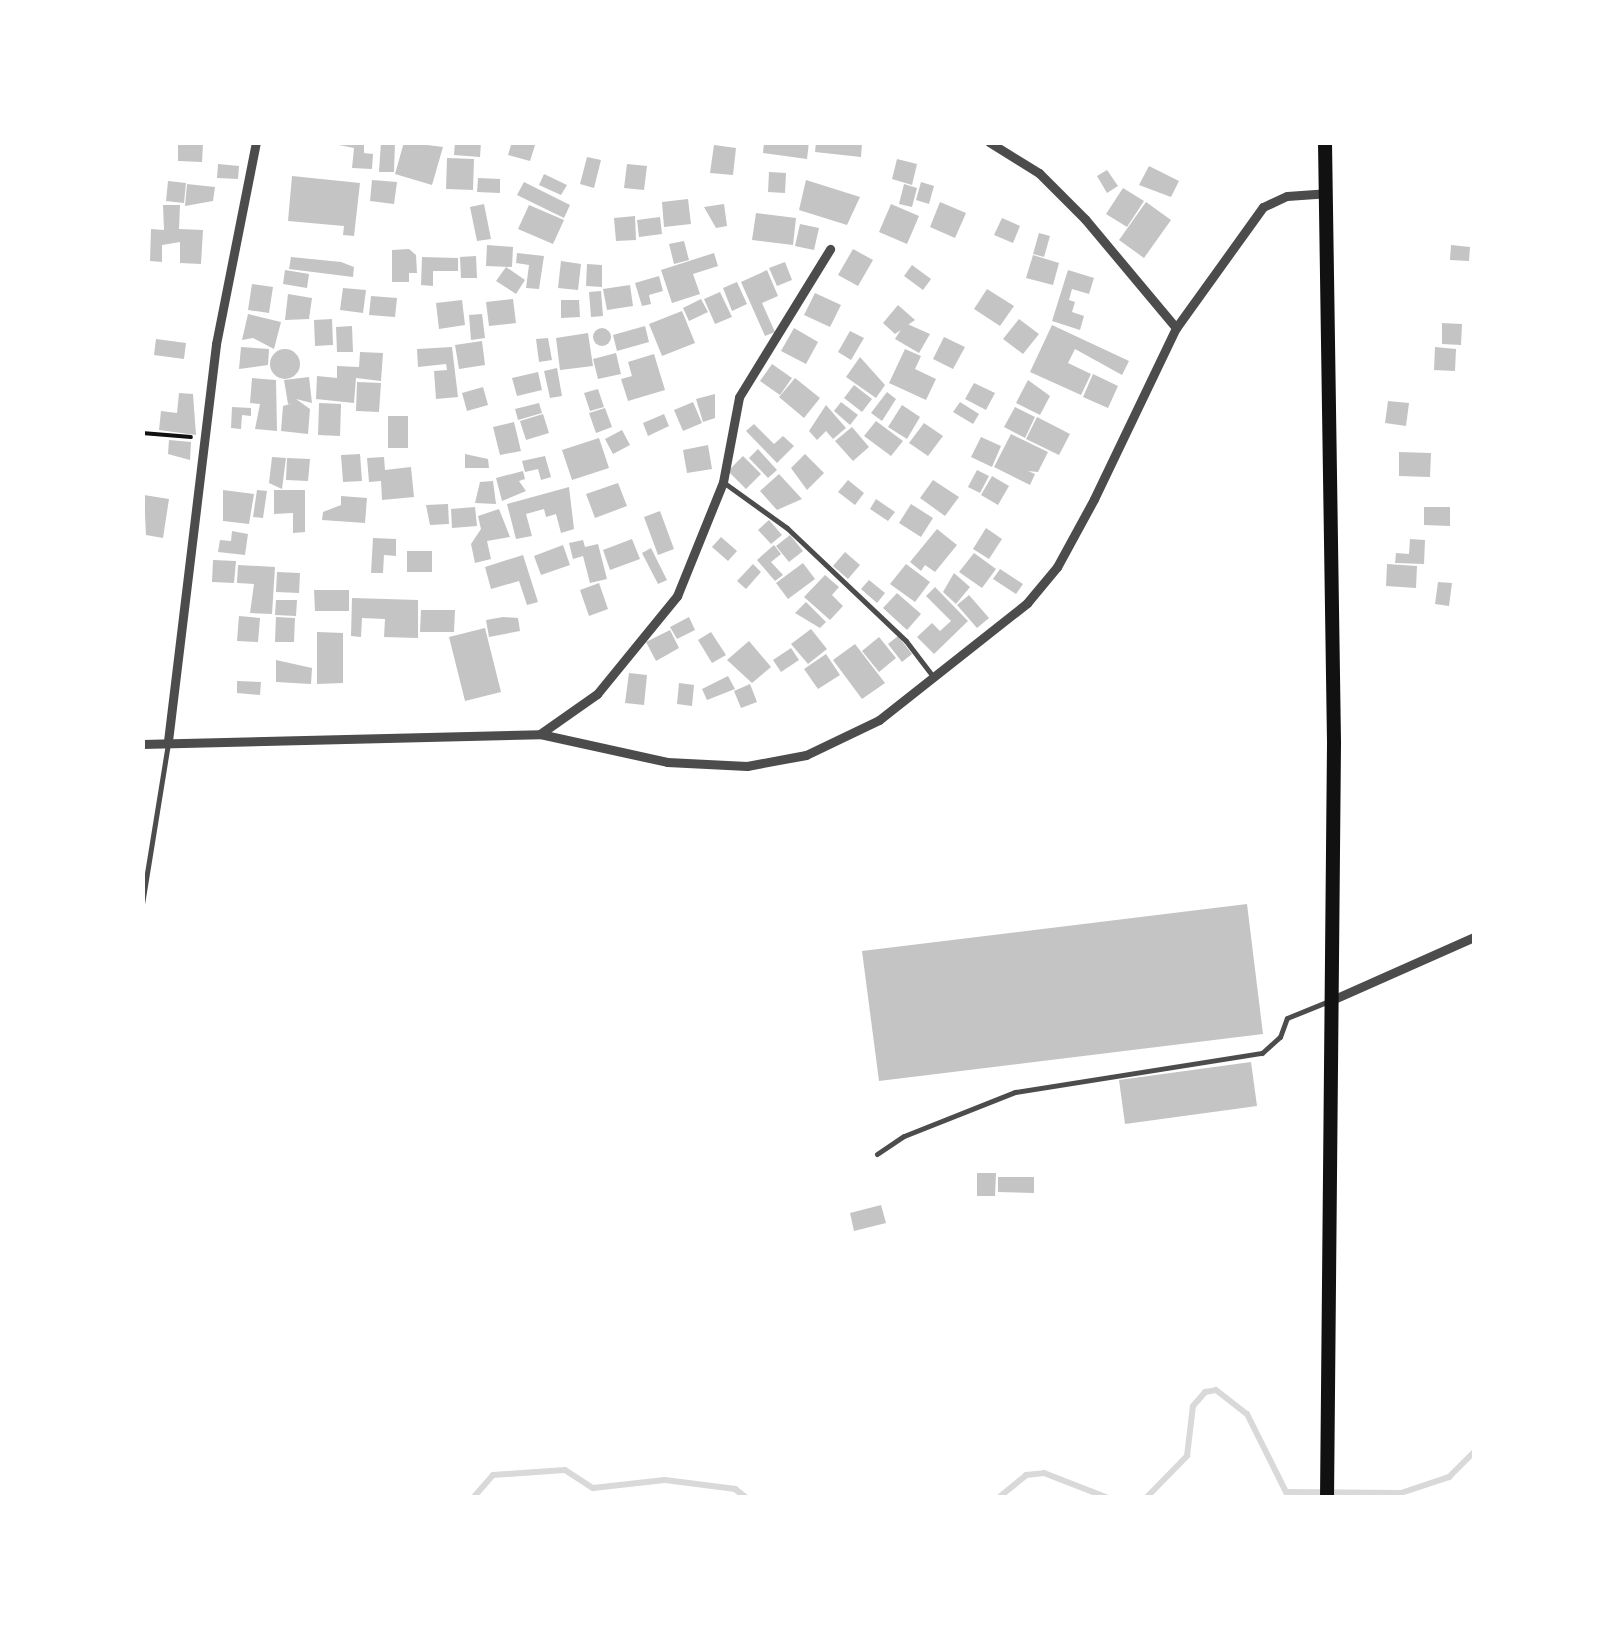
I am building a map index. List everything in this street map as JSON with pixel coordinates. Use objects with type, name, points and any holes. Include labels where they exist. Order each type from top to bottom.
[{"type":"main road","points":[[1325,142],[1332,1000],[1327,1498]]},
{"type":"street","points":[[168,741],[216,344],[256,142]]},
{"type":"street","points":[[989,142],[1039,173],[1074,208],[1176,328]]},
{"type":"street","points":[[142,744],[540,734],[667,762],[747,766],[806,755],[864,727],[1027,603],[1056,567],[1176,328],[1263,207],[1287,196],[1326,193]]},
{"type":"street","points":[[540,734],[597,694],[677,596],[723,482],[739,398],[830,249]]},
{"type":"street","points":[[1332,1000],[1474,937]]},
{"type":"lane","points":[[723,482],[787,528],[906,641],[932,675]]},
{"type":"lane","points":[[142,904],[168,741]]},
{"type":"lane","points":[[877,1154],[904,1136],[1015,1092],[1262,1052],[1280,1036],[1287,1018],[1332,1000]]},
{"type":"path","points":[[142,433],[206,438]]},
{"type":"building","points":[[324,142],[364,142],[364,153],[373,154],[372,169],[352,168],[354,148]]},
{"type":"building","points":[[381,142],[395,142],[394,172],[379,172]]},
{"type":"building","points":[[404,142],[443,147],[432,185],[395,174]]},
{"type":"building","points":[[455,142],[481,142],[480,157],[454,155]]},
{"type":"building","points":[[512,142],[536,142],[530,161],[508,155]]},
{"type":"building","points":[[764,142],[809,142],[807,159],[763,153]]},
{"type":"building","points":[[816,142],[862,142],[861,157],[815,152]]},
{"type":"building","points":[[178,143],[203,144],[202,162],[178,161]]},
{"type":"building","points":[[714,145],[736,148],[733,175],[710,173]]},
{"type":"building","points":[[587,157],[601,160],[594,188],[580,184]]},
{"type":"building","points":[[447,158],[474,159],[473,190],[446,189]]},
{"type":"building","points":[[897,159],[917,164],[912,185],[892,179]]},
{"type":"building","points":[[218,164],[239,166],[238,179],[217,178]]},
{"type":"building","points":[[627,164],[647,166],[644,190],[624,188]]},
{"type":"building","points":[[1149,166],[1179,181],[1171,197],[1139,185]]},
{"type":"building","points":[[1107,170],[1118,186],[1107,193],[1097,176]]},
{"type":"building","points":[[769,172],[786,173],[785,193],[768,192]]},
{"type":"building","points":[[544,174],[567,185],[561,195],[539,185]]},
{"type":"building","points":[[292,176],[360,183],[354,236],[343,235],[344,226],[288,221]]},
{"type":"building","points":[[478,178],[500,179],[500,193],[477,192]]},
{"type":"building","points":[[372,180],[397,182],[394,204],[370,201]]},
{"type":"building","points":[[806,180],[860,197],[847,225],[799,210]]},
{"type":"building","points":[[168,181],[186,183],[184,203],[166,201]]},
{"type":"building","points":[[524,182],[570,205],[564,218],[517,195]]},
{"type":"building","points":[[921,182],[934,186],[929,204],[916,200]]},
{"type":"building","points":[[187,184],[215,187],[213,201],[185,206]]},
{"type":"building","points":[[904,184],[917,188],[912,207],[899,204]]},
{"type":"building","points":[[1123,188],[1144,201],[1127,227],[1106,214]]},
{"type":"building","points":[[688,199],[691,224],[664,227],[662,202]]},
{"type":"building","points":[[940,202],[966,213],[955,238],[930,227]]},
{"type":"building","points":[[1146,202],[1171,220],[1144,258],[1119,240]]},
{"type":"building","points":[[484,204],[491,239],[477,241],[470,207]]},
{"type":"building","points":[[724,204],[727,226],[716,228],[704,207]]},
{"type":"building","points":[[891,204],[919,216],[907,244],[879,232]]},
{"type":"building","points":[[163,205],[180,205],[179,229],[203,230],[201,264],[180,263],[180,242],[162,245],[162,262],[150,261],[151,229],[164,230]]},
{"type":"building","points":[[529,205],[564,220],[553,244],[518,229]]},
{"type":"building","points":[[756,213],[796,218],[793,245],[752,240]]},
{"type":"building","points":[[635,216],[636,240],[616,241],[614,218]]},
{"type":"building","points":[[660,217],[662,234],[639,237],[637,220]]},
{"type":"building","points":[[1002,218],[1020,226],[1013,243],[994,235]]},
{"type":"building","points":[[800,224],[819,228],[814,250],[795,246]]},
{"type":"building","points":[[1039,233],[1050,236],[1044,257],[1033,254]]},
{"type":"building","points":[[684,241],[689,260],[674,264],[669,244]]},
{"type":"building","points":[[487,245],[513,247],[512,267],[486,266]]},
{"type":"building","points":[[1451,245],[1470,247],[1469,261],[1450,260]]},
{"type":"building","points":[[409,249],[416,255],[417,273],[409,273],[409,282],[392,282],[392,250]]},
{"type":"building","points":[[853,249],[873,260],[858,286],[838,275]]},
{"type":"building","points":[[517,253],[544,256],[539,289],[526,288],[529,265],[516,263]]},
{"type":"building","points":[[714,253],[718,266],[693,274],[700,294],[672,303],[661,270]]},
{"type":"building","points":[[1033,255],[1059,263],[1053,285],[1026,278]]},
{"type":"building","points":[[476,256],[477,278],[461,278],[460,257]]},
{"type":"building","points":[[291,257],[341,262],[354,267],[353,277],[289,269]]},
{"type":"building","points":[[422,257],[458,258],[458,271],[433,271],[433,286],[421,285]]},
{"type":"building","points":[[561,261],[581,264],[578,290],[558,288]]},
{"type":"building","points":[[785,262],[792,280],[777,286],[769,268]]},
{"type":"building","points":[[587,264],[602,265],[602,287],[586,286]]},
{"type":"building","points":[[912,265],[931,279],[923,290],[904,276]]},
{"type":"building","points":[[506,267],[525,280],[516,294],[496,281]]},
{"type":"building","points":[[285,270],[309,274],[307,288],[283,284]]},
{"type":"building","points":[[767,270],[778,296],[762,303],[775,332],[765,336],[741,282]]},
{"type":"building","points":[[1068,270],[1094,278],[1089,294],[1072,289],[1069,300],[1075,302],[1072,312],[1084,316],[1080,330],[1052,321]]},
{"type":"building","points":[[659,276],[663,291],[649,295],[651,304],[642,306],[635,283]]},
{"type":"building","points":[[737,282],[747,304],[732,311],[723,288]]},
{"type":"building","points":[[252,284],[273,287],[269,313],[248,310]]},
{"type":"building","points":[[630,285],[633,306],[607,310],[603,289]]},
{"type":"building","points":[[343,288],[366,290],[363,313],[340,310]]},
{"type":"building","points":[[987,289],[1014,306],[1000,326],[974,309]]},
{"type":"building","points":[[601,291],[603,316],[591,317],[589,292]]},
{"type":"building","points":[[720,292],[732,317],[715,324],[704,299]]},
{"type":"building","points":[[815,293],[841,305],[830,327],[804,315]]},
{"type":"building","points":[[288,294],[312,298],[309,319],[285,320]]},
{"type":"building","points":[[371,296],[397,298],[395,317],[369,315]]},
{"type":"building","points":[[513,299],[516,323],[489,326],[486,302]]},
{"type":"building","points":[[701,299],[708,312],[689,321],[683,308]]},
{"type":"building","points":[[462,300],[465,325],[439,329],[436,303]]},
{"type":"building","points":[[561,300],[579,300],[580,317],[561,318]]},
{"type":"building","points":[[898,305],[915,320],[895,334],[883,323]]},
{"type":"building","points":[[682,311],[695,343],[662,356],[649,324]]},
{"type":"building","points":[[248,314],[281,322],[274,349],[253,338],[242,340]]},
{"type":"building","points":[[482,314],[485,338],[471,340],[469,315]]},
{"type":"building","points":[[332,319],[333,345],[315,346],[314,320]]},
{"type":"building","points":[[1019,319],[1039,334],[1023,354],[1003,339]]},
{"type":"building","points":[[905,323],[930,334],[919,353],[895,339]]},
{"type":"building","points":[[1442,323],[1462,324],[1461,345],[1442,344]]},
{"type":"building","points":[[1052,325],[1129,361],[1122,375],[1075,349],[1068,363],[1091,374],[1081,395],[1030,372]]},
{"type":"building","points":[[352,326],[353,352],[337,352],[336,327]]},
{"type":"building","points":[[645,326],[649,342],[617,351],[613,335]]},
{"type":"building","points":[[602,328],[609,330],[609,344],[602,346],[595,344],[593,337],[595,330]]},
{"type":"building","points":[[794,328],[818,342],[806,364],[781,351]]},
{"type":"building","points":[[850,331],[864,338],[851,360],[838,352]]},
{"type":"building","points":[[588,333],[593,366],[560,370],[556,338]]},
{"type":"building","points":[[944,337],[965,347],[953,369],[933,359]]},
{"type":"building","points":[[548,338],[552,360],[539,362],[536,339]]},
{"type":"building","points":[[156,339],[186,343],[184,359],[154,355]]},
{"type":"building","points":[[482,341],[485,365],[459,369],[455,345]]},
{"type":"building","points":[[241,347],[269,349],[268,365],[239,369]]},
{"type":"building","points":[[452,347],[458,397],[436,399],[434,371],[447,370],[446,364],[418,367],[417,349]]},
{"type":"building","points":[[1435,347],[1456,349],[1455,371],[1434,370]]},
{"type":"building","points":[[285,349],[299,358],[300,364],[291,378],[285,379],[271,370],[270,364],[279,350]]},
{"type":"building","points":[[905,349],[921,356],[915,369],[936,379],[926,400],[889,383]]},
{"type":"building","points":[[360,352],[383,353],[381,381],[356,378],[354,403],[316,399],[317,376],[337,378],[337,366],[359,367]]},
{"type":"building","points":[[616,353],[621,374],[598,379],[593,359]]},
{"type":"building","points":[[654,354],[665,390],[628,401],[621,379],[632,376],[628,362]]},
{"type":"building","points":[[860,357],[885,385],[876,398],[846,377]]},
{"type":"building","points":[[772,364],[792,378],[780,395],[760,381]]},
{"type":"building","points":[[557,368],[562,396],[550,398],[544,371]]},
{"type":"building","points":[[538,372],[542,390],[517,396],[512,378]]},
{"type":"building","points":[[1093,374],[1118,386],[1108,408],[1083,397]]},
{"type":"building","points":[[309,377],[312,403],[296,399],[310,409],[308,434],[281,431],[283,406],[293,403],[288,404],[284,380]]},
{"type":"building","points":[[252,378],[276,380],[277,431],[255,429],[260,404],[250,403]]},
{"type":"building","points":[[795,378],[820,398],[804,418],[779,397]]},
{"type":"building","points":[[1028,380],[1050,396],[1040,415],[1016,403]]},
{"type":"building","points":[[357,382],[381,383],[379,412],[356,411]]},
{"type":"building","points":[[974,383],[995,393],[986,410],[965,399]]},
{"type":"building","points":[[854,385],[872,399],[862,412],[844,398]]},
{"type":"building","points":[[483,387],[488,405],[467,411],[462,393]]},
{"type":"building","points":[[598,389],[604,407],[590,411],[584,393]]},
{"type":"building","points":[[887,392],[896,399],[882,421],[871,413]]},
{"type":"building","points":[[179,393],[193,394],[196,435],[159,430],[161,411],[177,413]]},
{"type":"building","points":[[715,394],[715,418],[703,422],[696,399]]},
{"type":"building","points":[[1388,401],[1409,403],[1406,426],[1385,423]]},
{"type":"building","points":[[693,402],[702,423],[683,431],[674,410]]},
{"type":"building","points":[[841,402],[858,415],[850,425],[834,411]]},
{"type":"building","points":[[960,402],[979,414],[973,424],[953,412]]},
{"type":"building","points":[[319,403],[341,404],[340,436],[318,435]]},
{"type":"building","points":[[539,403],[542,413],[518,420],[515,409]]},
{"type":"building","points":[[826,405],[846,428],[833,439],[826,431],[817,440],[809,431]]},
{"type":"building","points":[[902,405],[920,417],[907,439],[888,427]]},
{"type":"building","points":[[232,407],[251,408],[251,416],[242,415],[241,429],[231,428]]},
{"type":"building","points":[[1015,407],[1035,417],[1025,438],[1004,427]]},
{"type":"building","points":[[605,408],[612,427],[596,433],[589,413]]},
{"type":"building","points":[[543,414],[549,433],[526,440],[520,421]]},
{"type":"building","points":[[664,414],[669,426],[648,436],[643,423]]},
{"type":"building","points":[[388,416],[408,416],[408,448],[388,448]]},
{"type":"building","points":[[1037,417],[1070,434],[1059,455],[1026,439]]},
{"type":"building","points":[[876,421],[903,441],[891,456],[864,436]]},
{"type":"building","points":[[514,422],[521,451],[500,455],[493,427]]},
{"type":"building","points":[[924,423],[943,436],[928,456],[909,443]]},
{"type":"building","points":[[754,424],[774,444],[783,436],[794,446],[777,463],[746,431]]},
{"type":"building","points":[[852,427],[869,447],[853,461],[835,441]]},
{"type":"building","points":[[622,430],[630,445],[613,454],[605,439]]},
{"type":"building","points":[[1011,434],[1048,452],[1038,472],[1028,471],[1035,474],[1030,485],[994,467]]},
{"type":"building","points":[[981,437],[1001,446],[992,467],[971,457]]},
{"type":"building","points":[[599,438],[609,468],[572,480],[562,450]]},
{"type":"building","points":[[169,440],[191,442],[190,460],[168,454]]},
{"type":"building","points":[[708,445],[712,469],[687,473],[683,450]]},
{"type":"building","points":[[758,449],[777,470],[768,478],[749,458]]},
{"type":"building","points":[[1399,452],[1431,453],[1430,477],[1399,476]]},
{"type":"building","points":[[360,454],[362,481],[343,482],[341,455]]},
{"type":"building","points":[[465,454],[488,459],[489,468],[465,468]]},
{"type":"building","points":[[805,454],[824,473],[807,490],[791,468]]},
{"type":"building","points":[[545,456],[551,477],[541,480],[538,469],[525,472],[522,461]]},
{"type":"building","points":[[743,456],[761,474],[746,489],[728,471]]},
{"type":"building","points":[[272,457],[286,458],[282,489],[269,483]]},
{"type":"building","points":[[384,457],[385,470],[411,467],[414,497],[382,500],[381,481],[369,482],[367,458]]},
{"type":"building","points":[[287,458],[310,459],[308,481],[286,480]]},
{"type":"building","points":[[977,470],[989,476],[980,493],[968,487]]},
{"type":"building","points":[[523,471],[525,479],[519,481],[526,491],[502,501],[496,478]]},
{"type":"building","points":[[779,474],[802,499],[777,510],[760,491]]},
{"type":"building","points":[[992,476],[1009,486],[998,505],[981,495]]},
{"type":"building","points":[[848,480],[864,493],[855,505],[838,492]]},
{"type":"building","points":[[933,480],[959,497],[945,516],[920,498]]},
{"type":"building","points":[[493,481],[496,504],[475,503],[480,482]]},
{"type":"building","points":[[618,483],[627,506],[595,518],[586,494]]},
{"type":"building","points":[[569,487],[574,529],[561,533],[556,514],[546,517],[544,509],[526,514],[532,536],[516,539],[507,504]]},
{"type":"building","points":[[223,490],[254,494],[249,524],[223,521]]},
{"type":"building","points":[[257,490],[267,491],[263,518],[253,517]]},
{"type":"building","points":[[274,490],[305,490],[305,532],[293,533],[293,513],[274,514]]},
{"type":"building","points":[[144,495],[169,499],[163,538],[146,535]]},
{"type":"building","points":[[341,496],[367,498],[365,523],[322,520],[323,512],[341,505]]},
{"type":"building","points":[[876,499],[895,512],[888,521],[870,509]]},
{"type":"building","points":[[448,504],[449,524],[430,525],[426,505]]},
{"type":"building","points":[[911,504],[933,518],[921,537],[899,523]]},
{"type":"building","points":[[475,507],[477,526],[452,528],[451,509]]},
{"type":"building","points":[[1424,507],[1450,507],[1450,526],[1424,525]]},
{"type":"building","points":[[499,509],[510,537],[487,541],[491,559],[475,563],[471,544],[481,529],[478,516]]},
{"type":"building","points":[[660,511],[674,549],[658,555],[644,517]]},
{"type":"building","points":[[769,520],[782,535],[771,544],[758,530]]},
{"type":"building","points":[[986,528],[1002,539],[989,559],[973,549]]},
{"type":"building","points":[[937,529],[957,545],[935,572],[925,565],[921,571],[910,562]]},
{"type":"building","points":[[232,531],[248,534],[245,555],[218,552],[220,540],[231,541]]},
{"type":"building","points":[[790,535],[803,551],[789,562],[776,546]]},
{"type":"building","points":[[721,537],[737,551],[728,561],[712,547]]},
{"type":"building","points":[[373,538],[396,539],[396,556],[384,555],[383,573],[371,573]]},
{"type":"building","points":[[632,539],[640,559],[610,570],[603,550]]},
{"type":"building","points":[[1410,539],[1425,540],[1424,564],[1395,563],[1396,553],[1409,554]]},
{"type":"building","points":[[583,540],[585,547],[598,544],[607,579],[590,583],[583,556],[573,559],[569,543]]},
{"type":"building","points":[[563,545],[570,565],[541,575],[534,556]]},
{"type":"building","points":[[774,545],[781,554],[771,562],[783,575],[775,581],[757,560]]},
{"type":"building","points":[[651,548],[667,580],[658,584],[642,553]]},
{"type":"building","points":[[407,551],[432,551],[432,572],[407,572]]},
{"type":"building","points":[[845,552],[860,565],[848,579],[833,566]]},
{"type":"building","points":[[974,553],[996,569],[982,588],[959,572]]},
{"type":"building","points":[[523,555],[538,602],[527,605],[519,581],[491,589],[485,567]]},
{"type":"building","points":[[213,560],[236,561],[234,583],[212,582]]},
{"type":"building","points":[[803,563],[815,579],[788,599],[776,583]]},
{"type":"building","points":[[753,564],[761,572],[746,589],[737,581]]},
{"type":"building","points":[[906,564],[930,582],[915,602],[890,584]]},
{"type":"building","points":[[1387,564],[1417,566],[1416,588],[1386,586]]},
{"type":"building","points":[[238,565],[275,567],[272,614],[250,613],[254,584],[237,583]]},
{"type":"building","points":[[1000,569],[1023,584],[1016,594],[993,579]]},
{"type":"building","points":[[277,572],[300,573],[299,593],[276,592]]},
{"type":"building","points":[[954,573],[970,587],[956,604],[943,592]]},
{"type":"building","points":[[825,575],[839,587],[832,595],[843,606],[830,620],[804,597]]},
{"type":"building","points":[[869,580],[885,593],[877,603],[861,589]]},
{"type":"building","points":[[1438,582],[1452,583],[1449,606],[1435,604]]},
{"type":"building","points":[[599,583],[608,609],[589,616],[580,590]]},
{"type":"building","points":[[935,587],[968,621],[934,654],[917,637],[932,623],[940,631],[951,621],[926,596]]},
{"type":"building","points":[[314,590],[349,590],[349,611],[315,611]]},
{"type":"building","points":[[897,593],[921,614],[907,630],[883,608]]},
{"type":"building","points":[[969,595],[989,618],[977,628],[957,605]]},
{"type":"building","points":[[352,598],[418,600],[418,638],[384,637],[385,619],[362,618],[361,637],[351,636]]},
{"type":"building","points":[[276,600],[297,600],[296,616],[275,615]]},
{"type":"building","points":[[806,602],[826,622],[820,628],[795,613]]},
{"type":"building","points":[[421,610],[455,610],[454,632],[420,632]]},
{"type":"building","points":[[239,616],[260,618],[258,642],[237,641]]},
{"type":"building","points":[[276,617],[295,618],[294,642],[275,642]]},
{"type":"building","points":[[689,617],[695,630],[677,639],[670,627]]},
{"type":"building","points":[[518,618],[520,631],[489,637],[486,620]]},
{"type":"building","points":[[485,628],[501,692],[465,701],[449,637]]},
{"type":"building","points":[[811,629],[827,649],[808,664],[791,644]]},
{"type":"building","points":[[670,630],[679,648],[656,661],[646,642]]},
{"type":"building","points":[[317,632],[343,633],[343,683],[317,684]]},
{"type":"building","points":[[711,632],[726,655],[712,663],[698,640]]},
{"type":"building","points":[[898,636],[912,654],[902,662],[888,644]]},
{"type":"building","points":[[879,637],[896,658],[879,672],[862,651]]},
{"type":"building","points":[[749,641],[771,667],[752,683],[727,660]]},
{"type":"building","points":[[855,644],[885,683],[862,699],[833,660]]},
{"type":"building","points":[[791,648],[799,660],[781,672],[773,660]]},
{"type":"building","points":[[826,654],[840,675],[818,689],[804,669]]},
{"type":"building","points":[[276,660],[312,668],[311,684],[276,682]]},
{"type":"building","points":[[629,673],[647,675],[644,705],[625,703]]},
{"type":"building","points":[[728,676],[735,689],[707,700],[702,689]]},
{"type":"building","points":[[237,681],[261,682],[260,695],[237,693]]},
{"type":"building","points":[[679,683],[694,685],[692,706],[677,704]]},
{"type":"building","points":[[750,684],[757,702],[741,708],[734,691]]},
{"type":"building","points":[[1247,904],[1263,1034],[879,1081],[862,951]]},
{"type":"building","points":[[1251,1062],[1257,1106],[1125,1124],[1119,1080]]},
{"type":"building","points":[[977,1173],[996,1173],[995,1196],[977,1196]]},
{"type":"building","points":[[998,1177],[1034,1177],[1034,1193],[998,1192]]},
{"type":"building","points":[[881,1205],[886,1223],[854,1231],[850,1213]]},
{"type":"waterway","points":[[1146,1498],[1187,1456],[1193,1406],[1205,1392],[1216,1390],[1247,1414],[1286,1492],[1401,1493],[1449,1477],[1474,1452]]},
{"type":"waterway","points":[[473,1498],[493,1475],[565,1470],[593,1488],[665,1480],[735,1489],[747,1498]]},
{"type":"waterway","points":[[998,1498],[1026,1475],[1044,1473],[1108,1498]]}]
